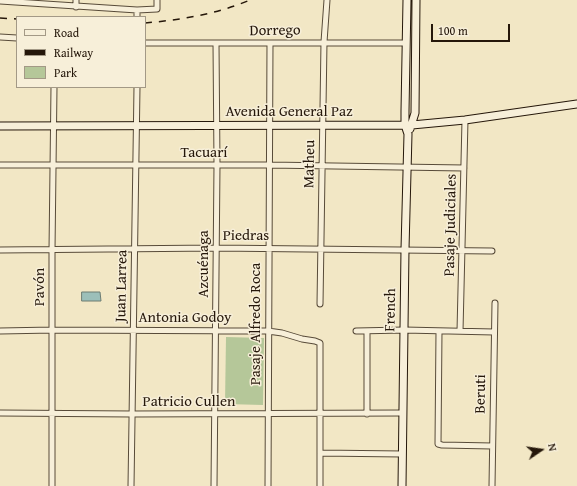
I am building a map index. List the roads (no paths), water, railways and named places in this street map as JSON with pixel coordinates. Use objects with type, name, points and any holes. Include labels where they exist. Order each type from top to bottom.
[{"type":"main road","name":"French","points":[[402,486],[405,250],[409,125],[406,43],[407,0]]},
{"type":"main road","name":"French","points":[[409,125],[415,113],[416,0]]},
{"type":"main road","name":"Avenida General Paz","points":[[0,126],[409,125],[465,120],[577,104]]},
{"type":"street","points":[[76,0],[76,6]]},
{"type":"street","points":[[0,1],[137,10],[157,9],[157,0]]},
{"type":"street","name":"Matheu","points":[[320,304],[324,42],[327,0]]},
{"type":"street","points":[[137,10],[137,16]]},
{"type":"street","points":[[0,38],[16,38]]},
{"type":"street","name":"Dorrego","points":[[146,42],[406,43]]},
{"type":"street","name":"Azcuénaga","points":[[214,486],[217,165],[216,43]]},
{"type":"street","name":"Pasaje Alfredo Roca","points":[[268,486],[270,43]]},
{"type":"street","name":"Pavón","points":[[52,486],[54,88]]},
{"type":"street","name":"Juan Larrea","points":[[131,486],[137,88]]},
{"type":"street","name":"Pasaje Judiciales","points":[[460,331],[465,120]]},
{"type":"street","name":"Tacuarí","points":[[0,165],[269,165],[464,168]]},
{"type":"street","name":"Piedras","points":[[0,250],[268,248],[492,251]]},
{"type":"street","name":"Beruti","points":[[492,486],[495,303]]},
{"type":"street","name":"Antonia Godoy","points":[[0,330],[215,330],[282,332],[302,339],[315,341],[320,344],[320,414]]},
{"type":"street","points":[[356,331],[404,330],[494,332]]},
{"type":"street","points":[[367,331],[367,414]]},
{"type":"street","points":[[439,331],[438,444],[492,446]]},
{"type":"street","name":"Patricio Cullen","points":[[0,413],[402,413]]},
{"type":"street","points":[[320,414],[320,486]]},
{"type":"street","points":[[320,453],[402,454]]},
{"type":"water","points":[[82,292],[100,292],[101,301],[82,301]]},
{"type":"railway","points":[[146,23],[198,16],[225,9],[250,0]]},
{"type":"railway","points":[[0,18],[16,19]]}]
